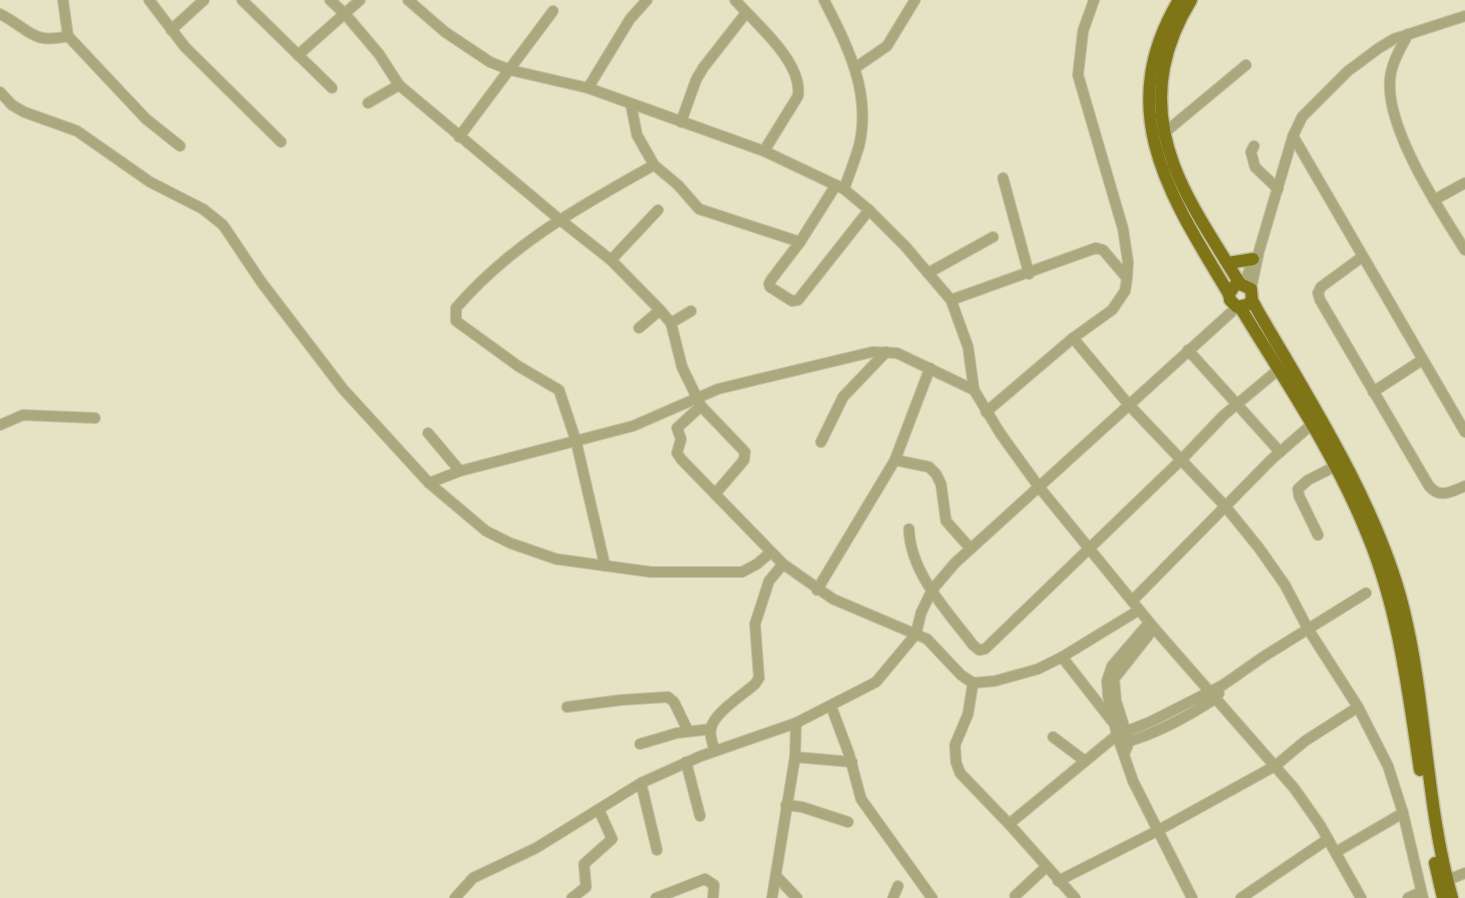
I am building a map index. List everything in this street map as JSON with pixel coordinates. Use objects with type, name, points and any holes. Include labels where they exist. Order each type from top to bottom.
[{"type":"main road","points":[[1179,0],[1162,31],[1154,58],[1149,94],[1151,131],[1158,160],[1171,193],[1234,302],[1312,425],[1369,537],[1391,604],[1402,654],[1443,882],[1452,898]]},
{"type":"main road","points":[[1192,0],[1176,27],[1167,55],[1161,90],[1163,134],[1169,156],[1184,189],[1228,263],[1247,289],[1330,437],[1373,523],[1396,580],[1404,610],[1416,678],[1439,847],[1443,898]]},
{"type":"main road","points":[[1228,263],[1256,255]]},
{"type":"main road","points":[[1234,302],[1231,289],[1247,289]]},
{"type":"main road","points":[[1234,302],[1247,306],[1247,289]]},
{"type":"street","points":[[63,0],[68,36],[146,119],[180,146]]},
{"type":"street","points":[[149,0],[185,47],[281,142]]},
{"type":"street","points":[[171,30],[204,0]]},
{"type":"street","points":[[242,0],[332,88]]},
{"type":"street","points":[[330,0],[345,14],[379,54],[399,85],[558,219],[611,260],[671,323],[682,367],[699,401],[745,452],[746,456],[715,494]]},
{"type":"street","points":[[298,55],[360,0]]},
{"type":"street","points":[[408,0],[465,46],[510,70],[588,88],[631,105],[764,151],[840,187],[869,210],[951,300],[968,348],[974,390],[986,412],[1038,487],[1139,610],[1276,766],[1307,806],[1336,852],[1361,898]]},
{"type":"street","points":[[588,88],[630,19],[647,0]]},
{"type":"street","points":[[735,0],[779,47],[797,76],[800,86],[798,96],[764,151]]},
{"type":"street","points":[[824,0],[855,68],[861,94],[859,145],[840,187],[769,284],[795,302],[869,210]]},
{"type":"street","points":[[855,68],[887,46],[915,0]]},
{"type":"street","points":[[986,412],[1073,338],[1117,304],[1125,291],[1128,262],[1123,229],[1078,75],[1083,31],[1094,0]]},
{"type":"street","points":[[459,137],[553,11]]},
{"type":"street","points":[[681,122],[699,74],[746,13]]},
{"type":"street","points":[[0,14],[41,39],[50,41],[68,36]]},
{"type":"street","points":[[1247,289],[1293,136],[1302,117],[1348,71],[1379,48],[1408,34],[1465,16]]},
{"type":"street","points":[[1408,34],[1393,63],[1390,79],[1390,97],[1397,123],[1434,200],[1465,250]]},
{"type":"street","points":[[1163,134],[1246,65]]},
{"type":"street","points":[[368,103],[399,85]]},
{"type":"street","points":[[0,92],[12,105],[24,112],[77,131],[150,182],[203,210],[223,225],[262,284],[343,389],[429,482],[486,531],[510,543],[556,559],[651,572],[736,573],[751,568],[771,552]]},
{"type":"street","points":[[631,105],[637,135],[654,165],[678,185],[699,208],[800,242]]},
{"type":"street","points":[[1293,136],[1362,258],[1465,432]]},
{"type":"street","points":[[1254,146],[1251,152],[1255,167],[1278,189]]},
{"type":"street","points":[[605,566],[576,441],[559,390],[500,354],[456,321],[455,315],[456,308],[489,272],[558,219],[654,165]]},
{"type":"street","points":[[1003,178],[1029,274]]},
{"type":"street","points":[[1434,200],[1465,183]]},
{"type":"street","points":[[611,260],[658,210]]},
{"type":"street","points":[[928,273],[993,237]]},
{"type":"street","points":[[951,300],[1099,248],[1103,250],[1127,278]]},
{"type":"street","points":[[1362,258],[1321,287],[1318,293],[1320,300],[1433,491],[1444,494],[1465,486]]},
{"type":"street","points":[[455,898],[473,878],[536,848],[642,783],[686,762],[796,723],[832,706],[869,685],[884,674],[914,630],[932,590],[970,548],[1213,328],[1234,302]]},
{"type":"street","points":[[639,328],[660,310]]},
{"type":"street","points":[[671,323],[691,310]]},
{"type":"street","points":[[1073,338],[1129,405],[1225,506],[1272,567],[1297,605],[1308,629],[1358,707],[1388,766],[1416,860],[1422,895],[1408,898]]},
{"type":"street","points":[[1188,350],[1280,452]]},
{"type":"street","points":[[429,482],[460,471],[633,426],[699,401],[718,389],[872,352],[897,353],[974,390]]},
{"type":"street","points":[[821,442],[843,397],[886,352]]},
{"type":"street","points":[[1373,392],[1422,360]]},
{"type":"street","points":[[817,590],[894,460],[930,368]]},
{"type":"street","points":[[909,529],[911,551],[932,590],[973,646],[981,650],[994,642],[1182,459],[1224,414],[1278,370]]},
{"type":"street","points":[[699,401],[677,428],[681,439],[677,453],[681,460],[783,564],[817,590],[854,609],[914,630],[933,644],[961,675],[973,682],[986,683],[1025,673],[1062,657],[1139,610]]},
{"type":"street","points":[[0,425],[23,415],[95,418]]},
{"type":"street","points":[[1132,601],[1280,452],[1312,425]]},
{"type":"street","points":[[428,433],[460,471]]},
{"type":"street","points":[[894,460],[929,467],[936,474],[941,484],[946,521],[970,548]]},
{"type":"street","points":[[1318,535],[1299,496],[1298,489],[1308,480],[1334,467]]},
{"type":"street","points":[[715,751],[710,729],[719,714],[755,684],[759,678],[755,624],[769,581],[783,564]]},
{"type":"street","points":[[1009,824],[1108,742],[1178,720],[1224,685],[1366,593]]},
{"type":"street","points":[[1152,625],[1114,679],[1114,690],[1122,738],[1133,781],[1192,898]]},
{"type":"street","points":[[1062,657],[1122,738]]},
{"type":"street","points":[[973,682],[968,714],[955,745],[956,762],[965,779],[1009,824],[1046,868],[1075,898]]},
{"type":"street","points":[[567,707],[621,700],[668,697],[672,699],[688,731]]},
{"type":"street","points":[[832,706],[852,762],[862,799],[932,898]]},
{"type":"street","points":[[1058,881],[1157,831],[1276,766],[1300,744],[1358,707]]},
{"type":"street","points":[[772,898],[795,757],[796,723]]},
{"type":"street","points":[[640,744],[688,731],[710,729]]},
{"type":"street","points":[[1053,737],[1085,761]]},
{"type":"street","points":[[795,757],[852,762]]},
{"type":"street","points":[[686,762],[700,816]]},
{"type":"street","points":[[642,783],[657,850]]},
{"type":"street","points":[[786,805],[802,807],[848,822]]},
{"type":"street","points":[[572,898],[587,884],[583,870],[585,861],[612,839],[599,810]]},
{"type":"street","points":[[1336,852],[1403,813]]},
{"type":"street","points":[[1242,898],[1328,839]]},
{"type":"street","points":[[1015,896],[1046,868]]},
{"type":"street","points":[[1443,882],[1465,873]]},
{"type":"street","points":[[776,876],[797,898]]},
{"type":"street","points":[[656,898],[705,879],[714,886],[713,898]]},
{"type":"street","points":[[893,898],[898,886]]}]
